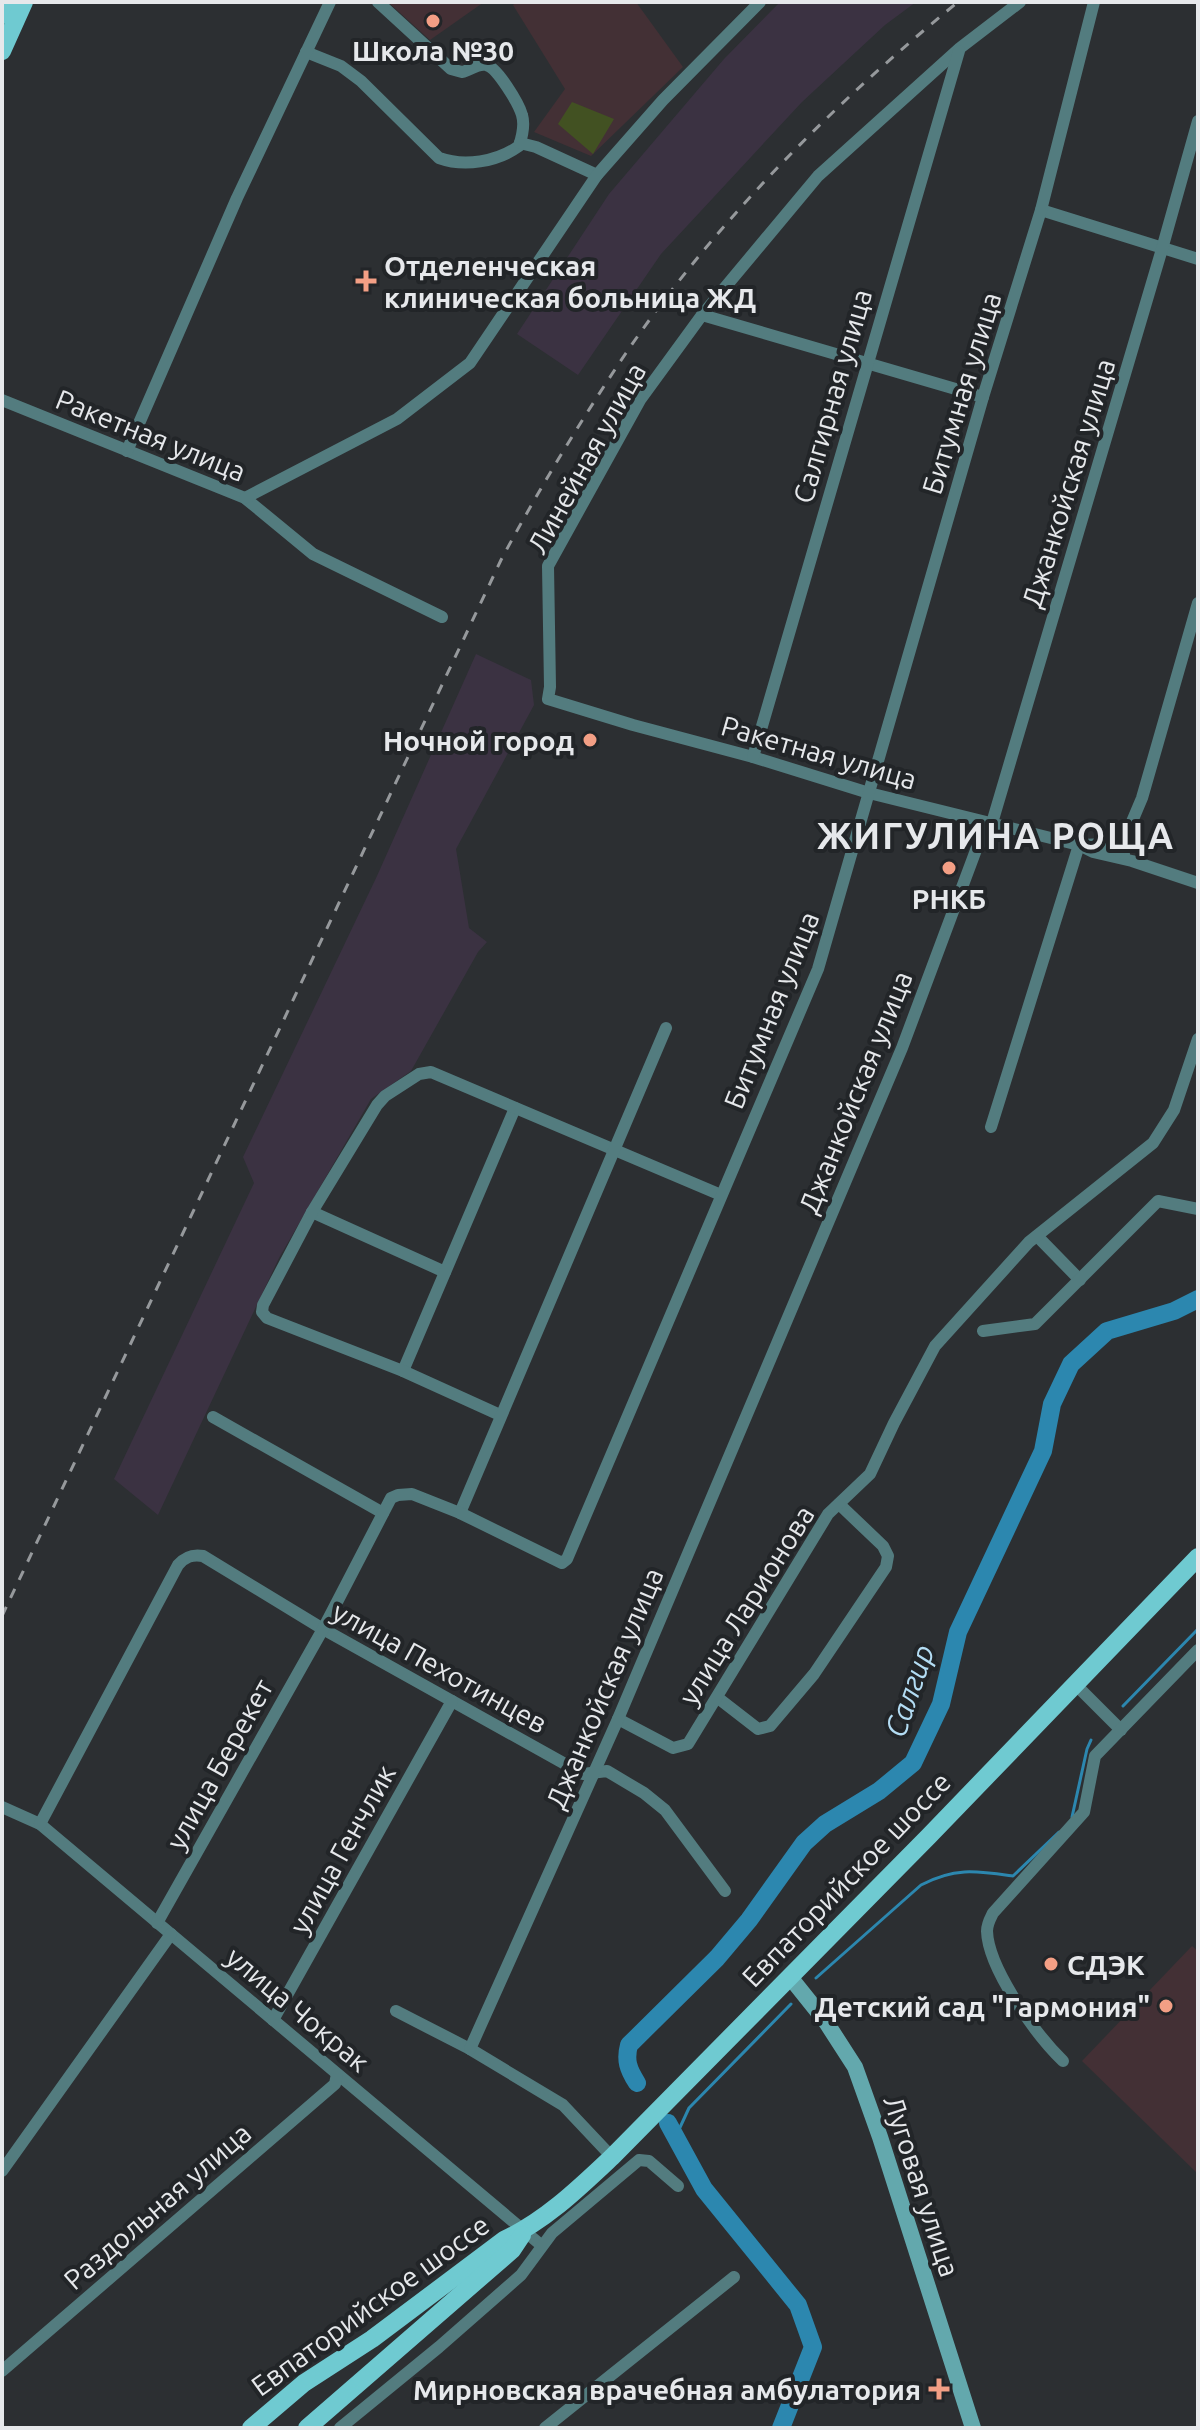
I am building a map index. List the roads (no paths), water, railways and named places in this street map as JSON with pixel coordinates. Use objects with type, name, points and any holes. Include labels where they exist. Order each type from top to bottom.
[{"type":"main road","points":[[2,15],[8,2]]},
{"type":"main road","points":[[2,51],[24,2]]},
{"type":"main road","name":"Евпаторийское шоссе","points":[[251,2428],[304,2383],[372,2339],[504,2240],[525,2230],[568,2199],[790,1977],[1198,1557]]},
{"type":"main road","name":"Луговая улица","points":[[790,1977],[821,2014],[855,2067],[973,2428]]},
{"type":"main road","name":"Евпаторийское шоссе","points":[[307,2428],[512,2250],[525,2230]]},
{"type":"main road","points":[[245,2428],[304,2383]]},
{"type":"street","points":[[127,451],[237,198],[330,2]]},
{"type":"street","points":[[306,52],[341,66],[361,81],[439,158],[454,164],[469,164],[512,151],[520,143],[523,130],[521,112],[496,70],[485,65],[462,72],[451,69],[378,2]]},
{"type":"street","points":[[245,498],[397,419],[470,363],[597,175],[663,100],[760,2]]},
{"type":"street","name":"Линейная улица","points":[[548,699],[548,566],[640,400],[702,315],[818,176],[960,48],[1020,2]]},
{"type":"street","name":"Битумная улица","points":[[398,1495],[412,1494],[460,1513],[565,1562],[818,969],[983,397],[1041,210],[1094,2]]},
{"type":"street","name":"Салгирная улица","points":[[753,757],[960,48]]},
{"type":"street","name":"Джанкойская улица","points":[[470,2049],[618,1719],[896,1062],[976,850],[992,823],[1198,121]]},
{"type":"street","points":[[520,143],[536,147],[597,175]]},
{"type":"street","points":[[1041,210],[1198,259]]},
{"type":"street","points":[[702,315],[983,397]]},
{"type":"street","name":"Ракетная улица","points":[[2,400],[245,498],[313,554],[442,617]]},
{"type":"street","points":[[1120,850],[1142,798],[1198,603]]},
{"type":"street","name":"Ракетная улица","points":[[548,699],[869,793],[1079,845],[1198,883]]},
{"type":"street","name":"Ракетная улица","points":[[1079,845],[1106,844],[1120,850],[1132,861]]},
{"type":"street","points":[[991,1127],[1079,845]]},
{"type":"street","points":[[460,1513],[666,1028]]},
{"type":"street","name":"улица Ларионова","points":[[618,1719],[673,1748],[683,1747],[691,1740],[828,1514],[870,1474],[935,1346],[1037,1236],[1153,1143],[1174,1110],[1198,1039]]},
{"type":"street","points":[[500,1415],[403,1371],[264,1316],[263,1305],[312,1212],[380,1100],[419,1074],[431,1072],[721,1195]]},
{"type":"street","points":[[403,1371],[515,1108]]},
{"type":"street","points":[[983,1331],[1035,1324],[1158,1201],[1198,1209]]},
{"type":"street","points":[[312,1212],[445,1272]]},
{"type":"street","points":[[1037,1236],[1080,1280]]},
{"type":"street","points":[[213,1417],[383,1513]]},
{"type":"street","name":"улица Берекет","points":[[157,1923],[323,1629],[391,1498],[398,1495]]},
{"type":"street","points":[[718,1698],[758,1729],[770,1726],[814,1674],[886,1567],[888,1556],[883,1546],[839,1504]]},
{"type":"street","name":"улица Пехотинцев","points":[[40,1824],[178,1565],[189,1556],[203,1556],[323,1629],[583,1774],[607,1771],[644,1793],[665,1810],[725,1891]]},
{"type":"street","points":[[1063,2061],[1040,2037],[1008,1986],[995,1960],[987,1926],[993,1913],[1084,1812],[1095,1756],[1198,1650]]},
{"type":"street","points":[[1075,1684],[1121,1730]]},
{"type":"street","name":"улица Генчлик","points":[[273,2020],[452,1701]]},
{"type":"street","name":"улица Чокрак","points":[[2,1807],[40,1824],[541,2245]]},
{"type":"street","points":[[2,2171],[171,1934]]},
{"type":"street","points":[[396,2011],[470,2049],[563,2105],[612,2157]]},
{"type":"street","name":"Раздольная улица","points":[[2,2371],[335,2084],[337,2074]]},
{"type":"street","points":[[340,2428],[521,2275],[552,2233],[639,2160],[649,2161],[678,2186]]},
{"type":"street","points":[[545,2428],[734,2277]]},
{"type":"waterway","name":"Салгир","points":[[637,2083],[628,2064],[629,2045],[717,1958],[749,1920],[804,1843],[825,1824],[879,1791],[913,1763],[941,1704],[958,1632],[1043,1451],[1052,1404],[1071,1364],[1107,1331],[1174,1311],[1198,1299]]},
{"type":"waterway","points":[[1123,1706],[1198,1629]]},
{"type":"waterway","points":[[1072,1817],[1091,1740]]},
{"type":"waterway","points":[[816,1978],[921,1885],[945,1875],[966,1872],[1013,1876],[1059,1832]]},
{"type":"waterway","points":[[676,2136],[689,2108],[791,2004]]},
{"type":"waterway","name":"Салгир","points":[[668,2123],[704,2189],[798,2305],[813,2347],[781,2428]]},
{"type":"railway","points":[[2,1616],[501,560],[545,481],[626,353],[661,304],[738,210],[822,122],[958,2]]},
{"type":"place","name":"Школа №30","points":[[433,21]]},
{"type":"place","name":"Отделенческая клиническая больница ЖД","points":[[366,281]]},
{"type":"place","name":"Ночной город","points":[[590,740]]},
{"type":"place","name":"РНКБ","points":[[949,868]]},
{"type":"place","name":"СДЭК","points":[[1051,1964]]},
{"type":"place","name":"Детский сад \"Гармония\"","points":[[1166,2006]]},
{"type":"place","name":"Мирновская врачебная амбулатория","points":[[939,2389]]},
{"type":"district","name":"ЖИГУЛИНА РОЩА","points":[[996,835]]}]
